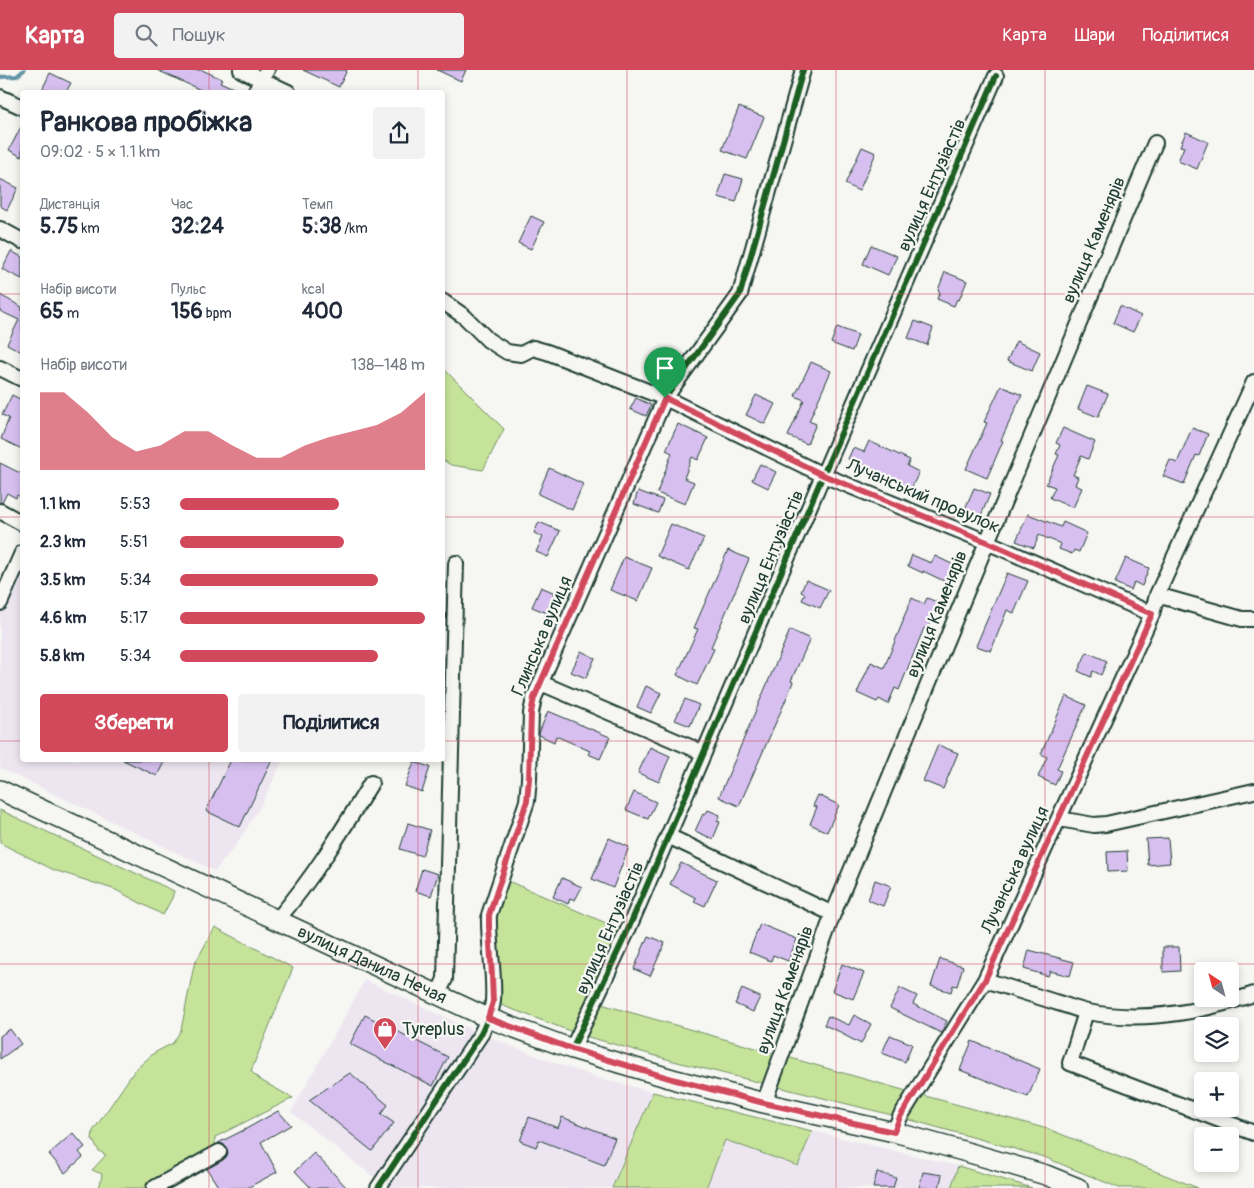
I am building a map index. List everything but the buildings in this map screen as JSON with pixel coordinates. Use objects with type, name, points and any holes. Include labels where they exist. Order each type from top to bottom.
[{"type":"main road","name":"вулиця Данила Нечая","points":[[0,790],[488,1018],[572,1049],[676,1080],[764,1103],[894,1132],[1046,1175],[1078,1188]]},
{"type":"street","points":[[242,70],[261,81],[283,90]]},
{"type":"street","name":"Глинська вулиця","points":[[378,1188],[481,1034],[488,1018],[493,1002],[489,915],[527,801],[531,713],[534,698],[665,398],[740,294],[803,70]]},
{"type":"street","name":"вулиця Ентузіастів","points":[[572,1049],[627,932],[996,76]]},
{"type":"street","points":[[0,97],[20,106]]},
{"type":"street","name":"вулиця Каменярів","points":[[764,1103],[832,914],[1155,143]]},
{"type":"street","points":[[0,229],[20,239]]},
{"type":"street","name":"Лучанський провулок","points":[[445,303],[465,317],[488,340],[507,352],[521,354],[533,348],[547,352],[665,398],[823,475],[987,542],[1152,614]]},
{"type":"street","points":[[0,368],[20,378]]},
{"type":"street","name":"Лучанська вулиця","points":[[894,1132],[900,1117],[985,980],[1152,614],[1157,595],[1254,382]]},
{"type":"street","points":[[0,511],[20,522]]},
{"type":"street","points":[[0,602],[20,557]]},
{"type":"street","points":[[438,994],[445,979],[456,563]]},
{"type":"street","points":[[1157,595],[1242,619],[1254,619]]},
{"type":"street","points":[[540,683],[704,754]]},
{"type":"street","points":[[277,920],[318,866],[371,783]]},
{"type":"street","points":[[1059,819],[1094,825],[1106,824],[1254,791]]},
{"type":"street","points":[[668,836],[832,914]]},
{"type":"street","points":[[985,980],[1086,1012],[1110,1015],[1134,1016],[1192,1011],[1254,994]]},
{"type":"street","points":[[1086,1012],[1070,1063],[1254,1133]]},
{"type":"street","points":[[154,1188],[219,1152]]},
{"type":"shaded area","points":[[20,574],[20,762],[282,762],[261,805],[236,845],[215,871],[0,768],[0,614],[16,578]]},
{"type":"shaded area","points":[[365,980],[481,1034],[552,1062],[599,1078],[653,1092],[612,1188],[378,1188],[381,1183],[291,1112]]},
{"type":"shaded area","points":[[812,1131],[958,1166],[951,1188],[706,1188],[725,1140],[798,1166]]},
{"type":"green space","points":[[445,370],[504,429],[483,470],[451,465],[445,461]]},
{"type":"green space","points":[[0,810],[174,891],[163,915],[116,890],[54,870],[0,843]]},
{"type":"green space","points":[[501,878],[627,932],[594,1002],[903,1090],[1048,1129],[1198,1188],[1119,1188],[1044,1157],[900,1117],[681,1063],[578,1034],[493,1002],[489,927]]},
{"type":"green space","points":[[215,927],[293,968],[251,1071],[260,1080],[293,1098],[215,1137],[215,1147],[144,1188],[97,1188],[100,1185],[102,1174],[92,1170],[106,1155],[99,1151],[92,1139],[93,1131],[135,1070],[154,1053],[173,1043],[181,1030],[194,965]]},
{"type":"green space","points":[[653,1092],[812,1131],[798,1166],[725,1140],[706,1188],[612,1188]]},
{"type":"green space","points":[[958,1166],[1032,1188],[951,1188]]},
{"type":"waterway","points":[[0,77],[17,76],[24,70]]},
{"type":"cycle path","points":[[378,1188],[481,1034],[490,1013],[493,990],[489,915],[527,801],[531,713],[534,698],[665,398],[740,294],[803,70]]},
{"type":"cycle path","points":[[572,1049],[627,932],[996,76]]},
{"type":"place","name":"Tyreplus","points":[[385,1050]]},
{"type":"route","points":[[665,398],[823,475],[987,542],[1152,614],[985,980],[900,1117],[894,1132],[764,1103],[676,1080],[572,1049],[488,1018],[493,1002],[489,915],[527,801],[531,713],[534,698],[665,398]]}]
